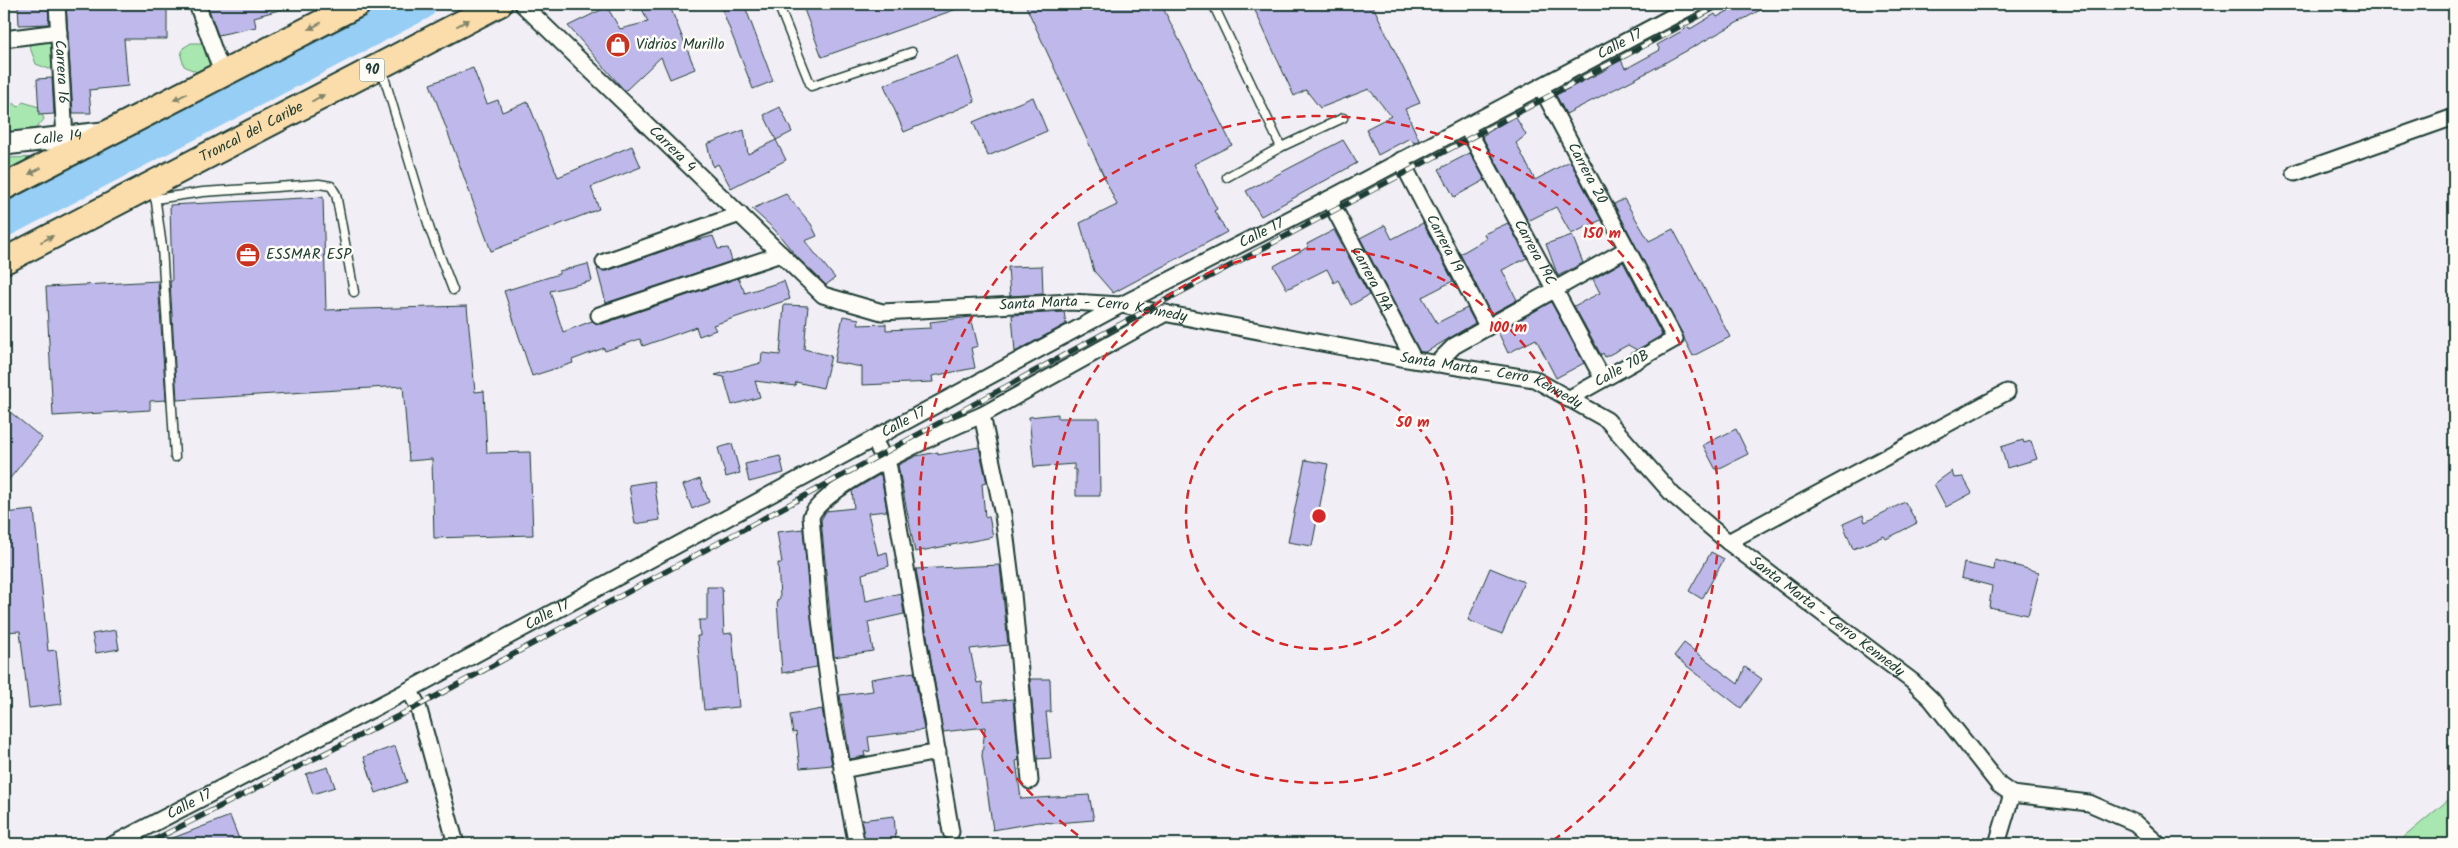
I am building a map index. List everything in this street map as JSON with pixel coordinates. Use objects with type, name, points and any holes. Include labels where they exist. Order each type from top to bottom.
[{"type":"highway","points":[[4,187],[358,4]]},
{"type":"highway","name":"Troncal del Caribe","points":[[4,262],[155,191],[381,65],[499,4]]},
{"type":"main road","name":"Calle 14","points":[[4,144],[111,132]]},
{"type":"street","name":"Carrera 16","points":[[57,4],[65,138]]},
{"type":"street","points":[[196,4],[224,74]]},
{"type":"street","name":"Carrera 4","points":[[522,4],[823,295]]},
{"type":"street","name":"Calle 17","points":[[114,844],[409,690],[1121,305],[1329,198],[1696,4]]},
{"type":"street","points":[[4,38],[59,32]]},
{"type":"street","name":"Carrera 20","points":[[1541,87],[1675,339]]},
{"type":"street","points":[[2295,172],[2454,117]]},
{"type":"street","name":"Carrera 19C","points":[[1466,126],[1604,379]]},
{"type":"street","name":"Carrera 19","points":[[1401,160],[1488,326]]},
{"type":"street","name":"Carrera 19A","points":[[1329,198],[1414,360]]},
{"type":"street","points":[[604,262],[740,214]]},
{"type":"street","points":[[1436,364],[1454,346],[1627,249]]},
{"type":"street","points":[[599,315],[781,254]]},
{"type":"street","name":"Santa Marta - Cerro Kennedy","points":[[823,295],[882,312],[1071,302],[1121,305],[1436,364],[1534,379],[1607,420],[1673,495],[1728,542],[1912,681],[1931,699],[1999,785],[2012,794]]},
{"type":"street","points":[[856,841],[834,725],[811,517],[814,508],[851,481],[946,430],[982,415],[1166,313]]},
{"type":"street","name":"Calle 70B","points":[[1568,399],[1675,339]]},
{"type":"street","points":[[1728,542],[2007,392]]},
{"type":"street","points":[[982,415],[1003,515],[1014,603],[1030,781]]},
{"type":"street","points":[[874,440],[889,468],[951,832]]},
{"type":"street","points":[[409,690],[418,706],[456,844]]},
{"type":"street","points":[[842,770],[938,752]]},
{"type":"street","points":[[1997,844],[2012,794],[2089,803],[2135,823],[2158,844]]},
{"type":"lane","points":[[778,4],[811,86],[912,52]]},
{"type":"lane","points":[[1213,4],[1281,147]]},
{"type":"lane","points":[[381,65],[430,230],[453,290]]},
{"type":"lane","points":[[1226,177],[1281,147],[1344,118]]},
{"type":"lane","points":[[175,458],[162,247],[155,191],[203,192],[319,184],[331,186],[336,194],[354,292]]},
{"type":"green space","points":[[55,36],[56,66],[49,69],[36,64],[27,39]]},
{"type":"green space","points":[[191,43],[203,43],[215,65],[201,74],[184,66],[181,56],[183,48]]},
{"type":"green space","points":[[23,102],[39,107],[44,119],[36,128],[26,133],[15,134],[4,129],[4,110],[14,103],[18,107]]},
{"type":"green space","points":[[50,157],[4,181],[4,158]]},
{"type":"green space","points":[[2454,795],[2454,844],[2396,844]]},
{"type":"building","points":[[18,4],[48,4],[49,24],[19,25]]},
{"type":"building","points":[[66,4],[167,4],[167,39],[124,39],[128,86],[89,90],[91,113],[73,113]]},
{"type":"building","points":[[207,4],[285,4],[286,8],[254,17],[256,27],[218,35]]},
{"type":"building","name":"Vidrios Murillo","points":[[640,4],[669,4],[695,69],[670,79],[661,57],[625,91],[568,26],[607,7],[620,29],[648,22]]},
{"type":"building","points":[[720,4],[744,4],[773,81],[753,89]]},
{"type":"building","points":[[802,4],[964,4],[965,6],[822,57]]},
{"type":"building","points":[[1025,4],[1161,4],[1232,145],[1194,164],[1217,209],[1214,211],[1227,232],[1113,293],[1094,271],[1080,223],[1117,205]]},
{"type":"building","points":[[1252,4],[1372,4],[1420,103],[1405,109],[1419,140],[1414,143],[1410,138],[1378,155],[1366,129],[1391,116],[1369,89],[1320,108],[1306,90],[1294,96]]},
{"type":"building","points":[[1741,4],[1771,4],[1650,71],[1566,114],[1556,95],[1621,60],[1625,68],[1629,67],[1660,50],[1657,45],[1689,27],[1690,29],[1715,14],[1717,17]]},
{"type":"building","points":[[958,56],[975,102],[904,132],[884,85]]},
{"type":"building","points":[[473,68],[487,104],[498,100],[502,112],[528,102],[558,177],[632,146],[641,167],[591,187],[599,209],[491,251],[430,84]]},
{"type":"building","points":[[52,78],[54,114],[39,115],[37,79]]},
{"type":"building","points":[[1033,97],[1047,131],[988,156],[973,122]]},
{"type":"building","points":[[780,107],[792,132],[776,140],[764,115]]},
{"type":"building","points":[[1515,116],[1526,135],[1516,143],[1535,180],[1570,161],[1601,220],[1571,234],[1556,207],[1528,221],[1482,136]]},
{"type":"building","points":[[744,130],[748,154],[776,140],[786,160],[731,188],[718,164],[713,167],[707,144]]},
{"type":"building","points":[[1343,140],[1357,163],[1261,216],[1246,191]]},
{"type":"building","points":[[1470,153],[1485,180],[1454,197],[1439,169]]},
{"type":"building","points":[[786,194],[811,224],[817,236],[805,241],[835,278],[826,285],[798,258],[774,229],[752,209]]},
{"type":"building","name":"ESSMAR ESP","points":[[323,197],[326,310],[467,306],[475,392],[484,391],[487,453],[530,452],[533,535],[434,538],[432,459],[409,461],[403,386],[177,400],[170,281],[172,281],[170,205]]},
{"type":"building","points":[[1624,199],[1649,241],[1673,229],[1730,337],[1693,356],[1614,204]]},
{"type":"building","points":[[1423,223],[1453,281],[1422,297],[1437,323],[1467,308],[1475,323],[1426,352],[1420,352],[1360,238],[1385,225],[1392,239]]},
{"type":"building","points":[[1508,223],[1527,258],[1502,270],[1517,300],[1491,314],[1460,254],[1486,239],[1484,234]]},
{"type":"building","points":[[1334,230],[1369,295],[1351,305],[1338,280],[1334,283],[1327,269],[1287,289],[1274,266],[1308,247],[1307,244]]},
{"type":"building","points":[[1572,235],[1583,263],[1558,276],[1546,244]]},
{"type":"building","points":[[713,236],[718,249],[728,248],[732,261],[606,303],[597,269],[607,271],[689,242]]},
{"type":"building","points":[[1623,262],[1662,335],[1637,350],[1628,345],[1605,357],[1603,353],[1601,355],[1574,306],[1600,293],[1593,279]]},
{"type":"building","points":[[588,264],[592,281],[550,291],[563,332],[592,321],[602,324],[738,278],[745,293],[784,281],[790,299],[713,325],[716,330],[699,336],[696,327],[643,346],[640,339],[605,351],[604,348],[572,360],[573,363],[532,376],[504,291],[559,274],[559,271]]},
{"type":"building","points":[[1042,266],[1043,294],[1010,296],[1008,267]]},
{"type":"building","points":[[158,281],[166,400],[150,401],[150,410],[53,416],[46,287]]},
{"type":"building","points":[[1551,302],[1584,363],[1556,378],[1536,339],[1508,353],[1498,332]]},
{"type":"building","points":[[784,305],[808,306],[804,349],[831,356],[823,388],[796,382],[795,386],[755,381],[760,397],[732,405],[724,377],[715,375],[761,363],[762,353],[780,355]]},
{"type":"building","points":[[1064,312],[1066,324],[1015,352],[1012,315]]},
{"type":"building","points":[[843,316],[859,319],[858,325],[886,324],[886,330],[931,328],[930,322],[971,317],[978,346],[971,348],[975,368],[932,376],[933,382],[862,385],[862,367],[834,362]]},
{"type":"building","points":[[4,407],[42,438],[4,486]]},
{"type":"building","points":[[1058,414],[1058,418],[1099,418],[1100,496],[1076,496],[1076,470],[1074,470],[1074,464],[1034,467],[1029,417]]},
{"type":"building","points":[[1736,429],[1748,454],[1716,470],[1703,445]]},
{"type":"building","points":[[2023,440],[2024,443],[2031,441],[2037,459],[2007,468],[2001,447]]},
{"type":"building","points":[[732,444],[740,473],[726,477],[718,448]]},
{"type":"building","points":[[979,447],[987,483],[982,484],[985,517],[989,516],[993,537],[915,552],[898,465],[916,456],[938,452],[938,455]]},
{"type":"building","points":[[780,456],[784,473],[749,482],[745,464]]},
{"type":"building","points":[[1305,460],[1328,464],[1312,546],[1288,542]]},
{"type":"building","points":[[1952,471],[1954,478],[1963,477],[1972,493],[1946,507],[1934,484]]},
{"type":"building","points":[[881,474],[887,511],[868,513],[878,555],[887,552],[889,566],[862,574],[866,601],[901,593],[904,614],[868,622],[873,651],[834,657],[821,520],[826,511],[854,508],[852,491]]},
{"type":"building","points":[[700,479],[709,502],[692,509],[683,485]]},
{"type":"building","points":[[654,481],[660,520],[635,524],[629,485]]},
{"type":"building","points":[[1905,502],[1917,523],[1886,539],[1884,536],[1853,549],[1843,524],[1863,515],[1865,522]]},
{"type":"building","points":[[34,510],[48,651],[56,650],[62,704],[29,708],[20,631],[4,632],[4,513]]},
{"type":"building","points":[[803,529],[817,667],[782,673],[777,601],[780,598],[778,563],[782,563],[777,532]]},
{"type":"building","points":[[1711,552],[1724,559],[1702,599],[1689,591]]},
{"type":"building","points":[[1995,560],[2039,572],[2028,615],[1989,607],[1992,586],[1961,578],[1964,563],[1994,570]]},
{"type":"building","points":[[1000,565],[1008,645],[970,649],[977,683],[982,682],[984,702],[1013,699],[1019,760],[1016,761],[1021,799],[1089,795],[1094,820],[1056,823],[1039,822],[993,830],[982,756],[985,727],[943,732],[916,569]]},
{"type":"building","points":[[1490,568],[1524,582],[1502,634],[1468,620]]},
{"type":"building","points":[[707,587],[722,587],[724,634],[732,633],[739,707],[704,710],[697,636],[700,636],[699,620],[707,620]]},
{"type":"building","points":[[116,630],[119,649],[96,653],[92,634]]},
{"type":"building","points":[[1684,643],[1738,684],[1745,667],[1762,679],[1741,708],[1674,656]]},
{"type":"building","points":[[914,672],[924,730],[868,737],[870,751],[864,752],[865,756],[850,759],[840,695],[873,691],[871,679]]},
{"type":"building","points":[[1030,679],[1050,679],[1051,712],[1046,712],[1051,758],[1037,759]]},
{"type":"building","points":[[822,709],[832,765],[800,768],[796,732],[793,733],[790,715]]},
{"type":"building","points":[[395,746],[407,782],[376,793],[364,757]]},
{"type":"building","points":[[328,767],[335,787],[313,794],[306,774]]},
{"type":"building","points":[[230,816],[241,844],[160,844],[160,843]]},
{"type":"building","points":[[894,816],[896,840],[865,844],[861,820]]},
{"type":"waterway","points":[[4,221],[421,4]]},
{"type":"railway","points":[[146,844],[418,706],[1147,310],[1722,4]]},
{"type":"place","name":"Vidrios Murillo","points":[[618,45]]},
{"type":"place","name":"ESSMAR ESP","points":[[248,255]]}]
